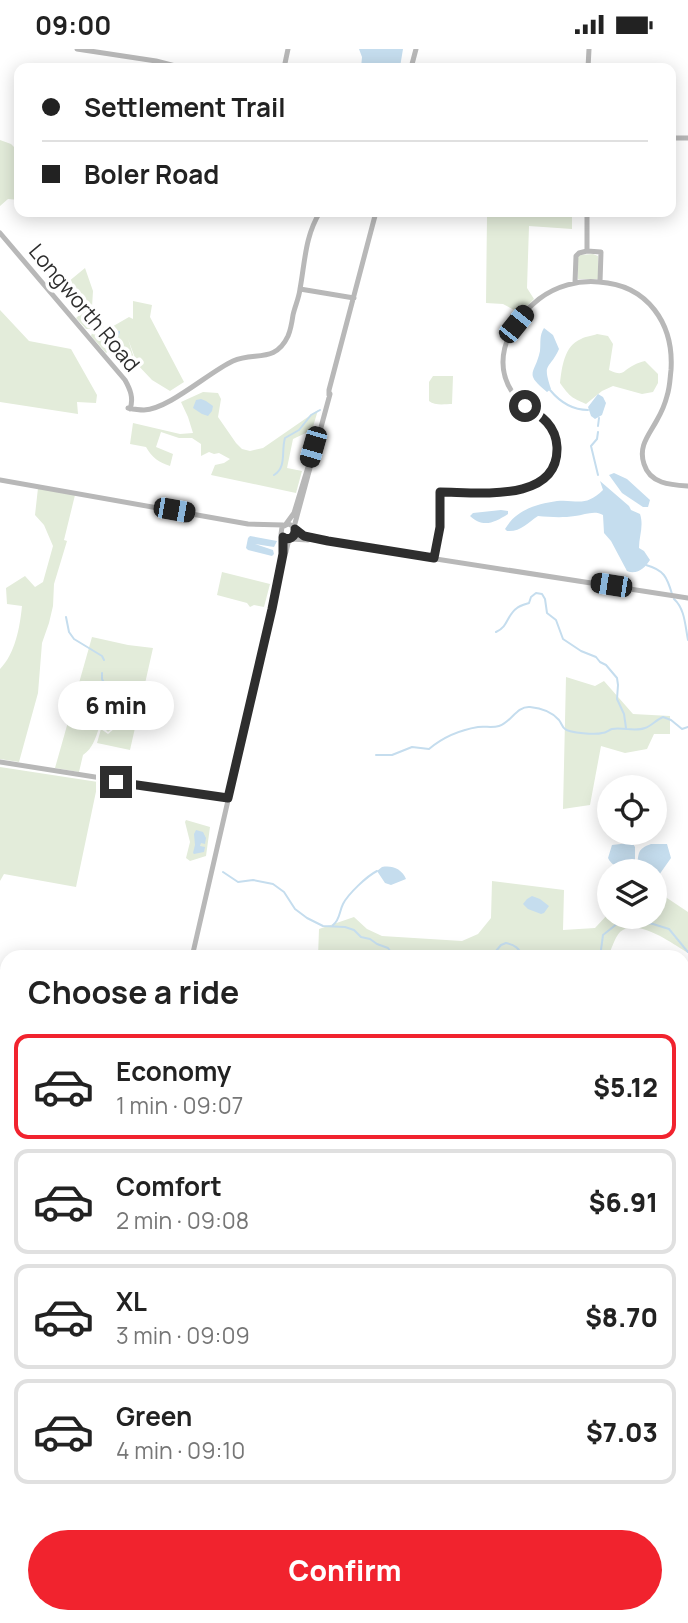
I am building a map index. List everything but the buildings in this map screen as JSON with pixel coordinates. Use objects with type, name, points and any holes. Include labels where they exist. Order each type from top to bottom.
[{"type":"street","points":[[77,49],[160,63]]},
{"type":"street","points":[[141,59],[143,49]]},
{"type":"street","points":[[316,217],[307,240],[300,289],[354,298]]},
{"type":"street","points":[[286,537],[295,534],[375,217]]},
{"type":"street","points":[[587,217],[587,251]]},
{"type":"street","name":"Longworth Road","points":[[0,233],[125,380],[131,391],[132,405],[129,408],[145,410],[161,405],[231,362],[264,356],[279,348],[291,329],[300,289]]},
{"type":"street","points":[[575,283],[576,256],[587,251],[601,252],[600,282]]},
{"type":"street","points":[[434,558],[440,527],[440,492],[514,492],[532,486],[548,474],[556,459],[554,430],[515,396],[505,373],[504,350],[513,327],[529,308],[543,296],[575,283],[600,282],[640,296],[654,309],[666,329],[672,356],[670,386],[659,418],[644,443],[643,458],[646,469],[654,479],[669,485],[688,486]]},
{"type":"street","points":[[194,950],[272,609],[286,537],[281,529],[294,513],[317,441]]},
{"type":"street","points":[[0,479],[248,524],[275,531],[286,537],[688,597]]},
{"type":"street","points":[[248,524],[290,524],[304,536],[346,545]]},
{"type":"street","points":[[0,762],[228,798]]},
{"type":"green space","points":[[0,140],[14,147],[14,200],[8,199],[0,206]]},
{"type":"green space","points":[[487,217],[572,217],[572,229],[529,226],[527,288],[534,299],[520,313],[503,304],[486,303]]},
{"type":"green space","points":[[579,255],[598,256],[598,279],[578,279]]},
{"type":"green space","points":[[85,268],[93,291],[92,307],[96,319],[105,328],[101,332],[86,329],[76,318],[84,311],[69,289],[68,282]]},
{"type":"green space","points":[[133,301],[152,305],[150,317],[184,382],[170,391],[152,380],[134,361],[128,339],[133,359],[120,347],[112,348],[106,353],[91,336],[92,333],[103,337],[103,332],[129,317],[133,319]]},
{"type":"green space","points":[[0,310],[29,341],[71,349],[97,395],[96,403],[77,402],[78,414],[0,402]]},
{"type":"green space","points":[[597,334],[608,336],[613,344],[609,370],[620,373],[645,361],[658,374],[658,383],[653,392],[642,394],[613,386],[586,404],[569,394],[560,383],[567,352],[575,342]]},
{"type":"green space","points":[[433,376],[453,376],[452,404],[429,401],[429,382]]},
{"type":"green space","points":[[203,392],[218,393],[221,399],[218,417],[236,443],[242,449],[250,451],[263,448],[318,410],[312,430],[293,439],[287,468],[302,471],[296,493],[211,475],[215,465],[230,459],[219,453],[209,452],[201,456],[201,444],[192,438],[179,438],[161,432],[156,447],[173,454],[170,466],[156,459],[146,447],[130,444],[133,423],[180,434],[193,433],[181,402]]},
{"type":"green space","points":[[38,488],[75,495],[64,540],[67,541],[54,584],[53,606],[42,643],[38,693],[19,762],[0,759],[0,669],[13,648],[22,606],[7,604],[6,588],[25,576],[35,587],[43,582],[53,546],[44,525],[35,515]]},
{"type":"green space","points":[[222,572],[270,584],[264,607],[250,607],[247,603],[217,595]]},
{"type":"green space","points":[[92,637],[153,648],[130,750],[97,743],[101,729],[108,734],[115,728],[117,705],[113,728],[108,732],[99,728],[95,740],[83,755],[79,772],[55,768]]},
{"type":"green space","points":[[566,677],[595,686],[604,681],[633,714],[670,716],[670,734],[654,734],[647,749],[625,753],[601,746],[590,805],[563,809]]},
{"type":"green space","points":[[0,767],[98,782],[76,887],[4,874],[0,881]]},
{"type":"green space","points":[[186,820],[210,827],[206,856],[190,861],[186,858],[190,842]]},
{"type":"green space","points":[[492,881],[564,890],[563,930],[597,926],[597,929],[625,929],[620,932],[611,950],[318,950],[319,929],[354,917],[367,929],[382,936],[462,941],[478,934],[491,918]]},
{"type":"green space","points":[[667,898],[688,912],[688,950],[683,950],[640,929],[667,929]]},
{"type":"water","points":[[359,49],[403,49],[401,63],[361,63]]},
{"type":"water","points":[[544,328],[553,335],[559,349],[547,370],[551,389],[547,392],[533,377]]},
{"type":"water","points":[[598,394],[606,403],[602,415],[595,419],[588,407]]},
{"type":"water","points":[[201,399],[213,406],[208,416],[193,408],[196,400]]},
{"type":"water","points":[[614,473],[627,479],[650,500],[648,507],[643,507],[622,493],[609,475]]},
{"type":"water","points":[[600,481],[631,510],[640,514],[639,548],[650,560],[640,570],[627,571],[604,533],[603,515],[600,514],[538,516],[516,530],[505,529],[515,517],[534,506],[557,501],[586,501],[597,496],[603,490]]},
{"type":"water","points":[[508,511],[508,514],[489,523],[479,522],[470,516],[473,513]]},
{"type":"water","points":[[250,536],[277,541],[274,547],[255,544],[273,550],[274,554],[272,556],[248,550],[246,548]]},
{"type":"water","points":[[196,830],[203,832],[206,838],[205,844],[201,843],[200,846],[205,847],[204,852],[194,854],[194,834]]},
{"type":"water","points":[[667,844],[671,858],[667,864],[667,859],[638,859],[643,848]]},
{"type":"water","points":[[612,845],[635,847],[635,859],[608,858]]},
{"type":"water","points":[[382,867],[396,869],[406,879],[391,885],[385,883],[377,871]]},
{"type":"water","points":[[532,896],[549,906],[544,913],[528,909],[523,904]]},
{"type":"waterway","points":[[93,323],[105,339],[111,342]]},
{"type":"waterway","points":[[116,339],[119,332]]},
{"type":"waterway","points":[[550,390],[567,405],[588,410]]},
{"type":"waterway","points":[[274,475],[281,468],[285,438],[299,430],[311,415],[320,410]]},
{"type":"waterway","points":[[598,426],[599,418]]},
{"type":"waterway","points":[[598,432],[597,439],[591,446],[598,475]]},
{"type":"waterway","points":[[646,565],[664,575],[672,594]]},
{"type":"waterway","points":[[496,632],[517,608],[529,603],[536,593],[542,594],[547,613],[556,620],[563,639],[596,657],[617,678],[617,699],[624,714],[626,728]]},
{"type":"waterway","points":[[674,599],[682,612],[688,640]]},
{"type":"waterway","points":[[66,617],[69,632],[74,639],[102,656],[104,660]]},
{"type":"waterway","points":[[102,673],[106,687]]},
{"type":"waterway","points":[[376,755],[392,755],[412,747],[429,749],[445,738],[465,730],[499,726],[525,707],[550,713],[565,729],[577,733],[599,734],[612,729],[641,729],[663,717],[682,729],[688,727]]},
{"type":"waterway","points":[[333,925],[349,895],[377,871]]},
{"type":"waterway","points":[[223,872],[238,882],[253,880],[273,884],[284,892],[295,909],[307,918],[323,926],[354,930],[361,937],[389,950]]},
{"type":"waterway","points":[[601,950],[603,935],[618,923],[632,920],[669,929],[686,950]]},
{"type":"waterway","points":[[497,950],[506,943],[519,950]]},
{"type":"route","points":[[116,782],[228,798],[272,609],[283,554],[283,537],[292,538],[295,529],[304,536],[434,558],[440,527],[440,492],[514,492],[547,477],[556,459],[554,430],[542,417],[525,406]]}]
